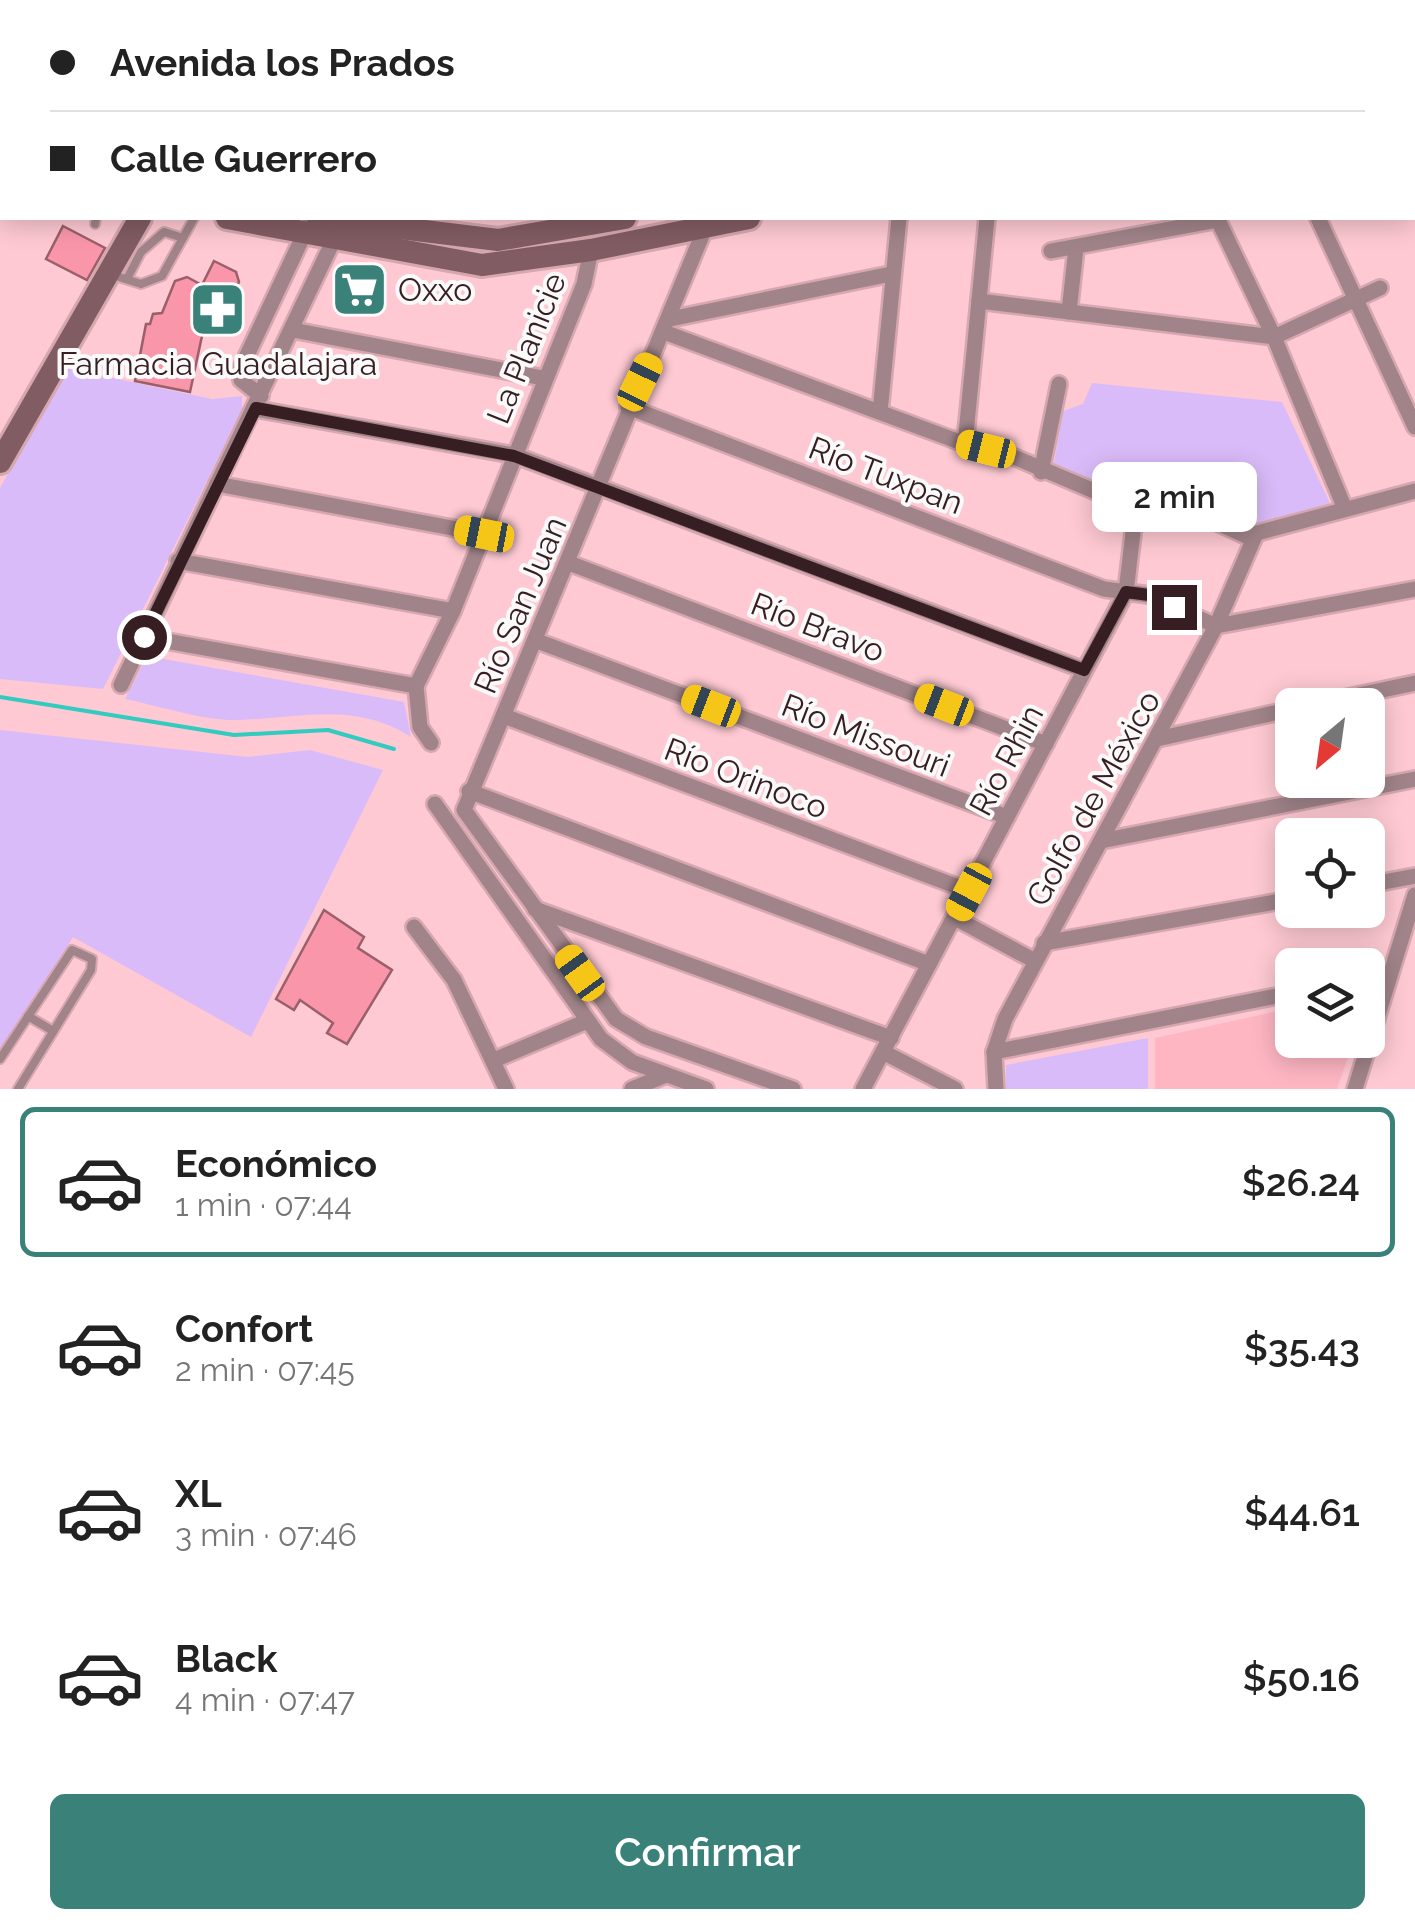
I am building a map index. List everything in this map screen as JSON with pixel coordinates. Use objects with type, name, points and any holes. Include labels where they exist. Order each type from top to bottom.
[{"type":"street","points":[[0,462],[9,432],[118,277],[134,248],[140,220]]},
{"type":"street","points":[[261,220],[311,223],[482,265],[591,250],[708,222]]},
{"type":"street","points":[[338,230],[498,240],[614,220]]},
{"type":"street","points":[[880,412],[899,220]]},
{"type":"street","points":[[965,444],[987,220]]},
{"type":"street","points":[[1052,251],[1212,220]]},
{"type":"street","points":[[1217,220],[1274,337],[1345,508]]},
{"type":"street","points":[[1319,220],[1415,427]]},
{"type":"street","name":"Río San Juan","points":[[464,810],[570,563],[628,407],[667,325],[708,222]]},
{"type":"street","points":[[311,223],[241,368],[241,380],[258,402],[514,456],[1084,670]]},
{"type":"street","points":[[122,685],[338,230]]},
{"type":"street","points":[[1070,312],[1076,248]]},
{"type":"street","name":"La Planicie","points":[[416,686],[453,611],[484,534],[543,378],[584,284],[591,250]]},
{"type":"street","points":[[667,325],[891,274]]},
{"type":"street","points":[[979,301],[1274,337],[1380,288]]},
{"type":"street","points":[[667,325],[880,412],[965,444],[1006,454],[1114,500],[1161,497],[1237,534],[1254,536],[1345,508],[1415,492]]},
{"type":"street","points":[[292,330],[543,378]]},
{"type":"street","points":[[1041,472],[1059,384]]},
{"type":"street","name":"Río Tuxpan","points":[[628,407],[1104,589],[1149,595],[1216,626]]},
{"type":"street","points":[[217,484],[484,534]]},
{"type":"street","name":"Río Rhin","points":[[864,1089],[1126,592],[1137,499]]},
{"type":"street","name":"Golfo de México","points":[[996,1089],[994,1052],[1005,1019],[1216,626],[1254,536]]},
{"type":"street","points":[[178,561],[453,611]]},
{"type":"street","name":"Río Bravo","points":[[570,563],[1046,744]]},
{"type":"street","points":[[1216,626],[1415,589]]},
{"type":"street","points":[[144,637],[416,686],[420,726],[431,743]]},
{"type":"street","name":"Río Missouri","points":[[537,641],[1007,818]]},
{"type":"street","points":[[1385,689],[1415,683]]},
{"type":"street","points":[[1157,739],[1275,713]]},
{"type":"street","name":"Río Orinoco","points":[[504,716],[969,892]]},
{"type":"street","points":[[1101,841],[1415,779]]},
{"type":"street","points":[[469,791],[929,964]]},
{"type":"street","points":[[435,804],[586,1021],[615,1054],[706,1089]]},
{"type":"street","points":[[450,825],[464,810],[603,1005],[628,1028],[793,1089]]},
{"type":"street","points":[[1385,882],[1415,876]]},
{"type":"street","points":[[1356,1089],[1415,895]]},
{"type":"street","points":[[1044,944],[1275,902]]},
{"type":"street","points":[[535,909],[887,1045],[955,1089]]},
{"type":"street","points":[[955,918],[1035,961]]},
{"type":"street","points":[[414,928],[454,980],[506,1089]]},
{"type":"street","points":[[1385,974],[1390,973]]},
{"type":"street","points":[[994,1052],[1275,995]]},
{"type":"street","points":[[494,1060],[586,1021]]},
{"type":"street","points":[[632,1089],[666,1076]]},
{"type":"lane","points":[[118,277],[141,284],[162,276],[193,220]]},
{"type":"lane","points":[[134,248],[164,232],[183,238]]},
{"type":"lane","points":[[0,1059],[68,954],[77,949],[92,959],[93,965],[18,1089]]},
{"type":"lane","points":[[28,1016],[53,1031]]},
{"type":"shaded area","points":[[66,368],[212,399],[242,396],[242,411],[103,689],[0,679],[0,488]]},
{"type":"shaded area","points":[[1092,383],[1282,402],[1330,503],[1257,530],[1161,484],[1125,493],[1053,469],[1063,411],[1083,404]]},
{"type":"shaded area","points":[[147,656],[404,702],[411,737],[390,726],[348,715],[225,720],[125,699]]},
{"type":"shaded area","points":[[0,730],[248,757],[310,750],[383,770],[251,1037],[73,937],[0,1054]]},
{"type":"shaded area","points":[[1275,1012],[1275,1058],[1348,1058],[1337,1089],[1155,1089],[1155,1038]]},
{"type":"shaded area","points":[[1148,1038],[1148,1089],[1006,1089],[1006,1065]]},
{"type":"building","points":[[63,226],[105,248],[87,280],[46,259]]},
{"type":"building","points":[[214,261],[236,272],[239,282],[217,328],[208,324],[202,336],[190,392],[135,381],[146,324],[150,324],[153,314],[162,313],[175,281],[187,277],[202,285]]},
{"type":"building","points":[[355,275],[376,280],[371,304],[342,297],[346,278]]},
{"type":"building","points":[[324,910],[364,937],[358,948],[392,970],[347,1044],[327,1033],[333,1023],[300,1000],[294,1010],[276,999]]},
{"type":"waterway","points":[[0,697],[234,735],[328,730],[394,749]]},
{"type":"place","name":"Oxxo","points":[[359,289]]},
{"type":"place","name":"Farmacia Guadalajara","points":[[218,309]]},
{"type":"route","points":[[144,637],[256,408],[514,456],[1084,670],[1126,592],[1140,592],[1174,607]]}]
